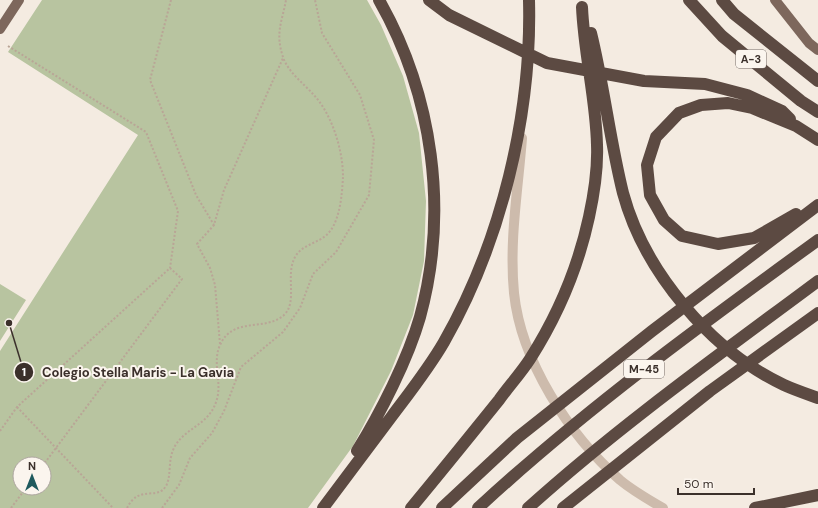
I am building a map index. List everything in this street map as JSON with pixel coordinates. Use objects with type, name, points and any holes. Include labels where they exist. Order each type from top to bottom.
[{"type":"highway","points":[[321,508],[365,438],[397,376],[420,317],[431,264],[435,208],[432,157],[424,114],[413,78],[392,24],[379,0]]},
{"type":"highway","points":[[428,0],[448,15],[547,63],[644,81],[705,84],[740,93],[782,111],[796,126]]},
{"type":"highway","points":[[321,508],[410,392],[443,343],[472,289],[492,234],[511,168],[525,94],[530,17],[529,0]]},
{"type":"highway","name":"A-3","points":[[689,0],[722,36],[818,112]]},
{"type":"highway","name":"A-3","points":[[722,0],[734,14],[818,80]]},
{"type":"highway","points":[[581,4],[599,104],[624,195],[639,236],[662,277],[693,316],[722,344],[752,367],[784,385],[818,398]]},
{"type":"highway","points":[[818,140],[796,126],[752,108],[728,103],[701,105],[679,113],[656,137],[647,165],[650,195],[664,220],[682,236],[718,244],[754,238],[818,201]]},
{"type":"highway","points":[[412,508],[477,428],[529,360],[553,319],[572,276],[584,240],[594,193],[599,104]]},
{"type":"highway","points":[[442,508],[517,438],[652,331],[818,205]]},
{"type":"highway","name":"M-45","points":[[478,508],[533,458],[669,349],[818,240]]},
{"type":"highway","name":"M-45","points":[[528,508],[561,478],[703,367],[818,281]]},
{"type":"highway","points":[[563,508],[710,391],[818,313]]},
{"type":"highway","points":[[755,508],[818,495]]},
{"type":"main road","points":[[0,29],[19,0]]},
{"type":"main road","points":[[775,0],[805,37],[818,50]]},
{"type":"street","points":[[525,94],[512,236],[514,294],[524,337],[543,381],[576,434],[620,480],[663,508]]},
{"type":"path","points":[[171,0],[150,80],[196,195],[214,225]]},
{"type":"path","points":[[220,345],[229,334],[243,326],[273,323],[285,314],[292,297],[290,272],[295,256],[305,247],[325,236],[335,222],[341,200],[343,177],[341,154],[335,133],[325,110],[315,95],[296,77],[283,58],[279,40],[280,23],[286,0]]},
{"type":"path","points":[[162,508],[178,485],[190,458],[212,433],[224,411],[241,367],[283,332],[300,308],[313,274],[336,252],[369,195],[374,140],[360,95],[322,33],[315,0]]},
{"type":"path","points":[[0,432],[17,407],[170,268],[178,211],[146,132],[8,46]]},
{"type":"path","points":[[127,508],[132,499],[137,495],[159,492],[165,488],[168,481],[169,460],[174,447],[181,437],[202,424],[217,399],[218,385],[216,361],[220,345],[215,285],[210,268],[197,244],[214,225],[224,190],[283,58]]},
{"type":"path","points":[[50,456],[182,279],[170,268]]},
{"type":"path","points":[[17,407],[113,508]]},
{"type":"path","points":[[11,508],[20,496]]},
{"type":"green space","points":[[42,0],[367,0],[381,25],[403,76],[419,133],[426,201],[424,261],[413,315],[391,371],[353,446],[308,508],[0,508],[0,351],[138,135],[8,52]]},
{"type":"green space","points":[[0,284],[26,300],[0,341]]},
{"type":"place","name":"Colegio Stella Maris - La Gavia","points":[[9,323]]}]
